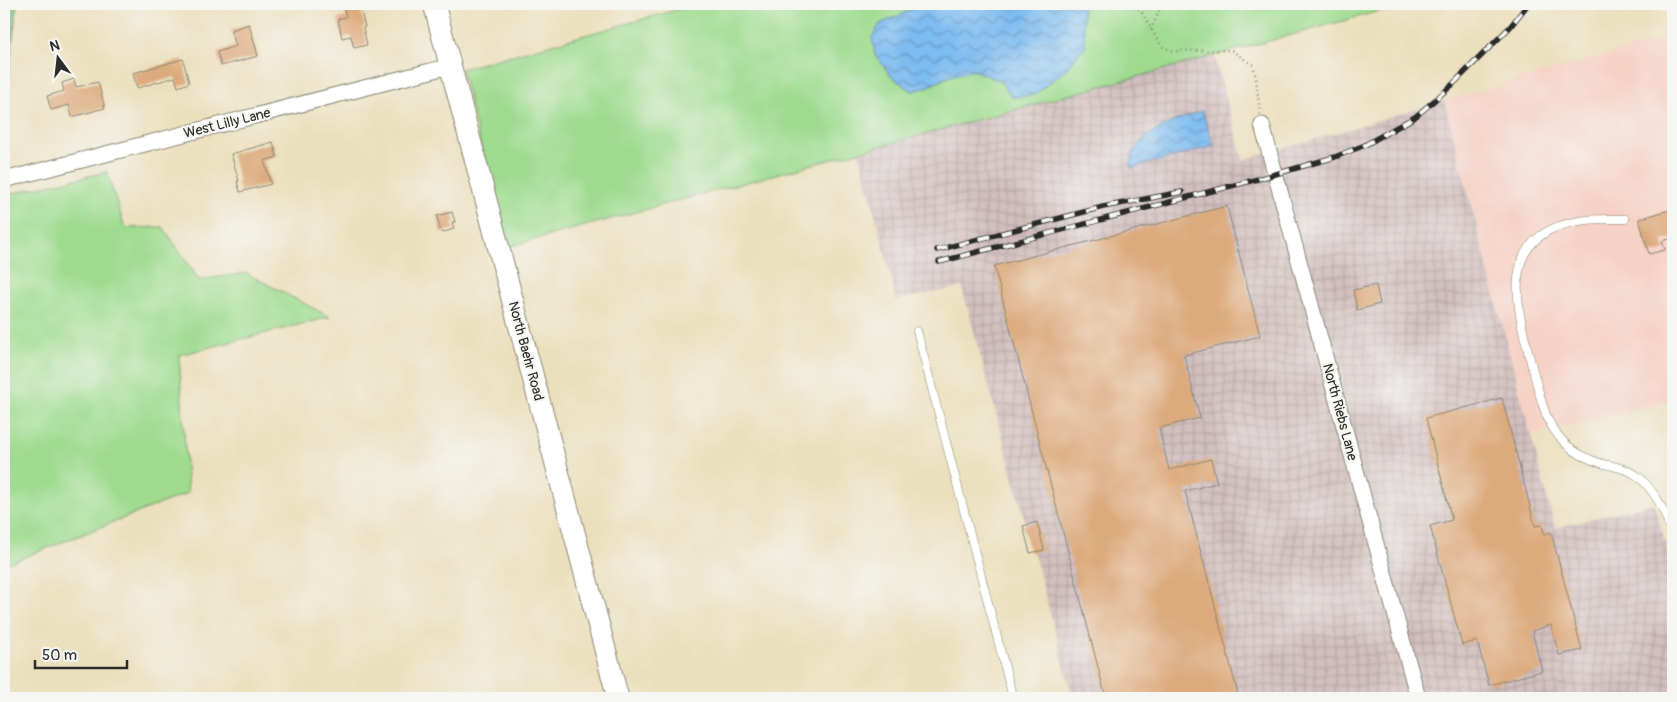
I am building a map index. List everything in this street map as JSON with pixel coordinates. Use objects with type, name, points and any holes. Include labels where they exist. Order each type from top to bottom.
[{"type":"street","name":"North Baehr Road","points":[[434,4],[618,698]]},
{"type":"street","name":"West Lilly Lane","points":[[4,180],[450,66]]},
{"type":"street","name":"North Riebs Lane","points":[[1262,125],[1418,698]]},
{"type":"lane","points":[[1625,219],[1598,218],[1578,221],[1547,232],[1533,242],[1522,259],[1519,268],[1516,291],[1519,314],[1546,416],[1555,432],[1569,447],[1580,454],[1597,462],[1619,467],[1635,474],[1656,498],[1668,520],[1673,537]]},
{"type":"lane","points":[[917,331],[1013,698]]},
{"type":"path","points":[[1136,4],[1161,46],[1173,51],[1232,50],[1253,65],[1262,125]]},
{"type":"path","points":[[1151,30],[1162,4]]},
{"type":"shaded area","points":[[1673,36],[1673,400],[1531,435],[1444,101]]},
{"type":"shaded area","points":[[1214,55],[1243,160],[1444,101],[1555,528],[1654,503],[1673,572],[1673,698],[1073,698],[962,287],[896,300],[859,152]]},
{"type":"green space","points":[[4,4],[17,5],[4,107]]},
{"type":"green space","points":[[698,4],[924,4],[880,24],[925,88],[950,76],[973,70],[1000,81],[1083,19],[1082,4],[1406,4],[507,247],[461,69]]},
{"type":"green space","points":[[107,172],[125,228],[163,227],[199,280],[246,273],[330,317],[179,355],[188,493],[4,565],[4,195]]},
{"type":"water","points":[[924,4],[1082,4],[1085,46],[1066,69],[1034,95],[1012,98],[1000,81],[973,70],[950,76],[925,88],[912,91],[892,77],[875,55],[872,37],[880,24]]},
{"type":"water","points":[[1202,111],[1214,146],[1131,168],[1132,156],[1146,137],[1168,124]]},
{"type":"building","points":[[359,4],[367,45],[354,48],[351,36],[342,38],[338,19],[346,17],[343,5]]},
{"type":"building","points":[[249,24],[258,56],[221,66],[217,52],[236,46],[231,30]]},
{"type":"building","points":[[183,59],[189,83],[178,87],[175,77],[137,88],[133,73]]},
{"type":"building","points":[[74,79],[76,87],[98,82],[105,108],[72,117],[69,105],[51,110],[47,96],[64,91],[62,83]]},
{"type":"building","points":[[273,142],[277,157],[264,161],[271,184],[240,192],[237,181],[239,181],[231,154]]},
{"type":"building","points":[[1227,206],[1260,336],[1184,355],[1200,418],[1159,428],[1169,470],[1211,459],[1217,483],[1185,491],[1239,698],[1106,698],[994,266]]},
{"type":"building","points":[[1673,209],[1673,238],[1662,241],[1665,250],[1649,254],[1639,219]]},
{"type":"building","points":[[452,212],[455,222],[452,222],[454,229],[441,233],[437,216]]},
{"type":"building","points":[[1376,285],[1380,304],[1357,310],[1353,290]]},
{"type":"building","points":[[1502,398],[1535,526],[1542,525],[1544,534],[1551,532],[1582,650],[1559,655],[1551,625],[1532,631],[1542,671],[1489,685],[1477,641],[1462,645],[1430,526],[1452,520],[1426,418]]},
{"type":"building","points":[[1037,522],[1044,550],[1030,553],[1023,526]]},
{"type":"railway","points":[[939,262],[1258,179],[1335,157],[1365,145],[1415,117],[1451,86],[1510,27],[1528,4]]},
{"type":"railway","points":[[937,250],[1103,207],[1182,192]]}]
